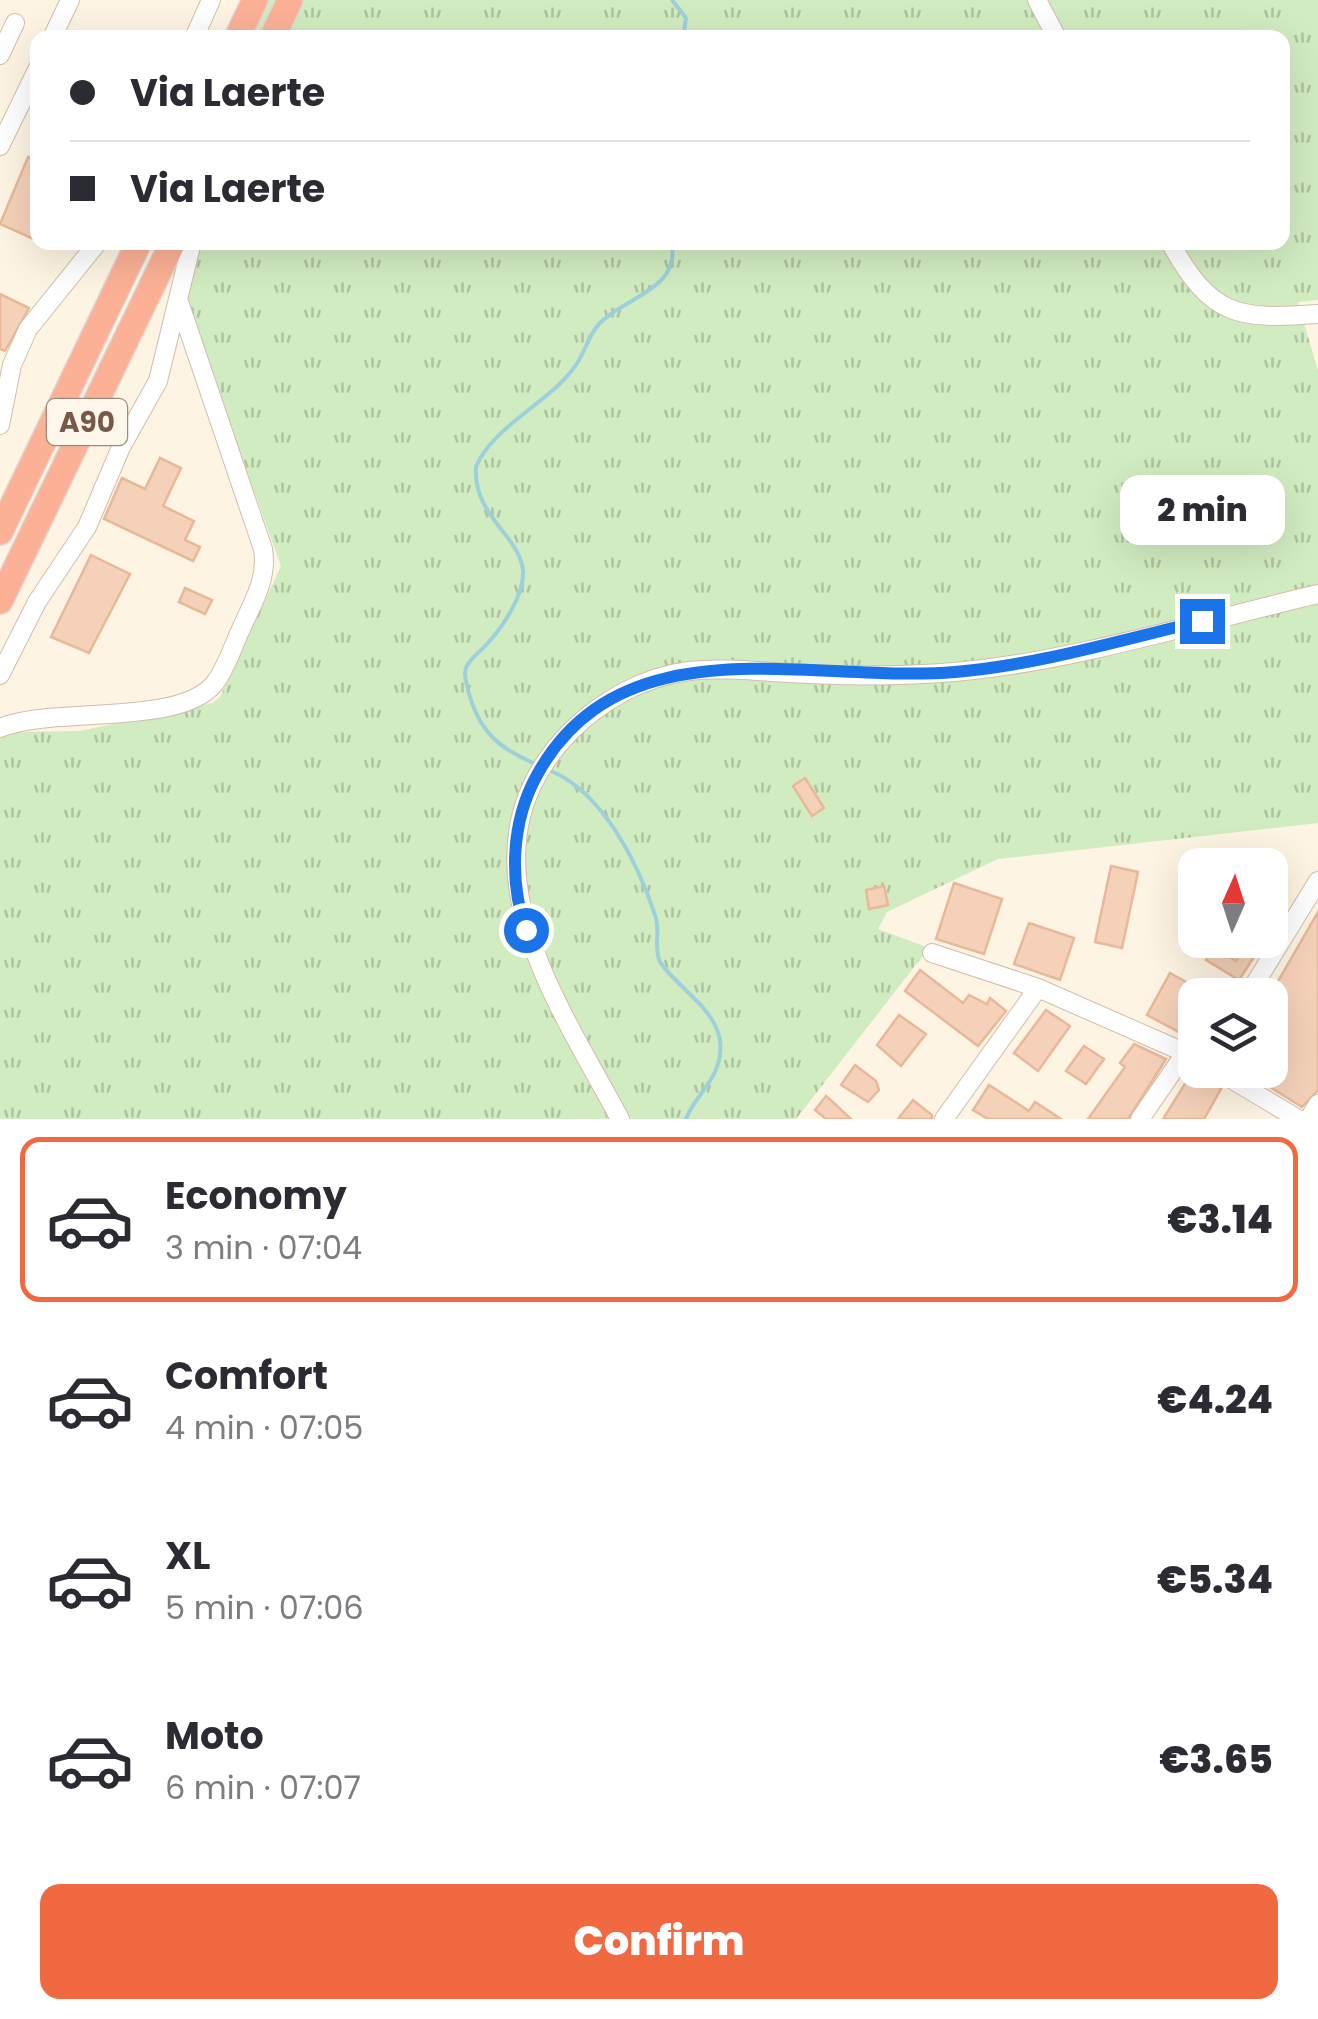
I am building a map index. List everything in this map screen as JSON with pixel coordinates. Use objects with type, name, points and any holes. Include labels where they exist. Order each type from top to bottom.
[{"type":"highway","points":[[241,30],[255,0]]},
{"type":"highway","points":[[276,30],[290,0]]},
{"type":"highway","name":"A90","points":[[0,532],[135,250]]},
{"type":"highway","name":"A90","points":[[0,601],[169,250]]},
{"type":"street","points":[[56,30],[70,0]]},
{"type":"street","points":[[198,30],[211,0]]},
{"type":"street","points":[[1037,0],[1053,30]]},
{"type":"street","points":[[0,56],[15,23]]},
{"type":"street","points":[[0,146],[30,84]]},
{"type":"street","points":[[0,425],[12,365],[23,338],[92,250]]},
{"type":"street","points":[[0,675],[36,602],[92,518],[120,447],[155,387],[190,250]]},
{"type":"street","points":[[1174,250],[1190,279],[1234,314],[1317,318]]},
{"type":"street","points":[[0,728],[28,720],[171,705],[202,694],[220,676],[260,586],[265,566],[262,549],[178,302]]},
{"type":"street","points":[[620,1119],[549,984],[521,914],[517,835],[532,785],[556,746],[616,695],[675,674],[740,669],[896,674],[981,669],[1318,594]]},
{"type":"street","points":[[1258,978],[1318,880]]},
{"type":"street","points":[[932,953],[1038,988],[1178,1049]]},
{"type":"street","points":[[944,1119],[1038,988]]},
{"type":"street","points":[[1140,1119],[1178,1070]]},
{"type":"street","points":[[1246,1088],[1298,1119]]},
{"type":"street","points":[[1309,1119],[1318,1104]]},
{"type":"green space","points":[[250,0],[1318,0],[1318,300],[1298,302],[1318,371],[1318,823],[998,859],[887,912],[878,929],[929,948],[796,1119],[0,1119],[0,732],[80,731],[212,703],[220,697],[281,566],[186,302],[161,250],[1290,250],[1290,30],[236,30]]},
{"type":"building","points":[[28,157],[30,158],[30,237],[0,224]]},
{"type":"building","points":[[0,294],[29,308],[5,351],[0,349]]},
{"type":"building","points":[[160,458],[181,468],[163,506],[194,521],[185,540],[200,547],[193,561],[104,519],[122,478],[145,489]]},
{"type":"building","points":[[91,555],[130,574],[89,653],[51,637]]},
{"type":"building","points":[[185,588],[212,600],[205,614],[179,602]]},
{"type":"building","points":[[805,778],[824,808],[812,816],[793,786]]},
{"type":"building","points":[[1111,866],[1138,872],[1122,948],[1095,942]]},
{"type":"building","points":[[954,883],[1002,899],[984,954],[936,939]]},
{"type":"building","points":[[884,886],[888,905],[869,909],[866,890]]},
{"type":"building","points":[[1318,912],[1318,1090],[1302,1107],[1272,1088],[1288,1088],[1288,978],[1280,978]]},
{"type":"building","points":[[1029,923],[1074,938],[1060,980],[1014,964]]},
{"type":"building","points":[[1231,958],[1253,958],[1240,978],[1206,960]]},
{"type":"building","points":[[920,970],[963,1003],[969,995],[987,1004],[990,998],[1006,1011],[978,1046],[905,991]]},
{"type":"building","points":[[1170,973],[1179,978],[1178,1032],[1147,1015]]},
{"type":"building","points":[[1046,1010],[1070,1026],[1038,1071],[1014,1053]]},
{"type":"building","points":[[899,1015],[926,1034],[901,1066],[877,1045]]},
{"type":"building","points":[[1134,1044],[1166,1059],[1128,1119],[1088,1119],[1125,1067],[1120,1063]]},
{"type":"building","points":[[1084,1046],[1104,1059],[1086,1084],[1066,1071]]},
{"type":"building","points":[[855,1065],[876,1081],[879,1090],[868,1102],[841,1085]]},
{"type":"building","points":[[989,1085],[1029,1111],[1035,1102],[1061,1119],[988,1119],[973,1110]]},
{"type":"building","points":[[1182,1088],[1221,1089],[1204,1119],[1163,1119]]},
{"type":"building","points":[[826,1096],[851,1119],[826,1119],[815,1110]]},
{"type":"building","points":[[913,1100],[932,1115],[932,1119],[898,1119]]},
{"type":"waterway","points":[[672,0],[686,18],[684,30]]},
{"type":"waterway","points":[[538,765],[492,737],[478,717],[466,679],[470,662],[511,610],[523,580],[514,546],[482,499],[476,467],[494,440],[563,381],[600,323],[660,281],[668,271],[672,250]]},
{"type":"waterway","points":[[551,771],[587,795],[616,832],[655,915],[660,962],[714,1023],[720,1053],[715,1072],[686,1119]]},
{"type":"route","points":[[526,930],[518,901],[516,862],[518,829],[527,796],[545,761],[564,738],[624,691],[688,671],[934,674],[981,669],[1202,621]]}]
